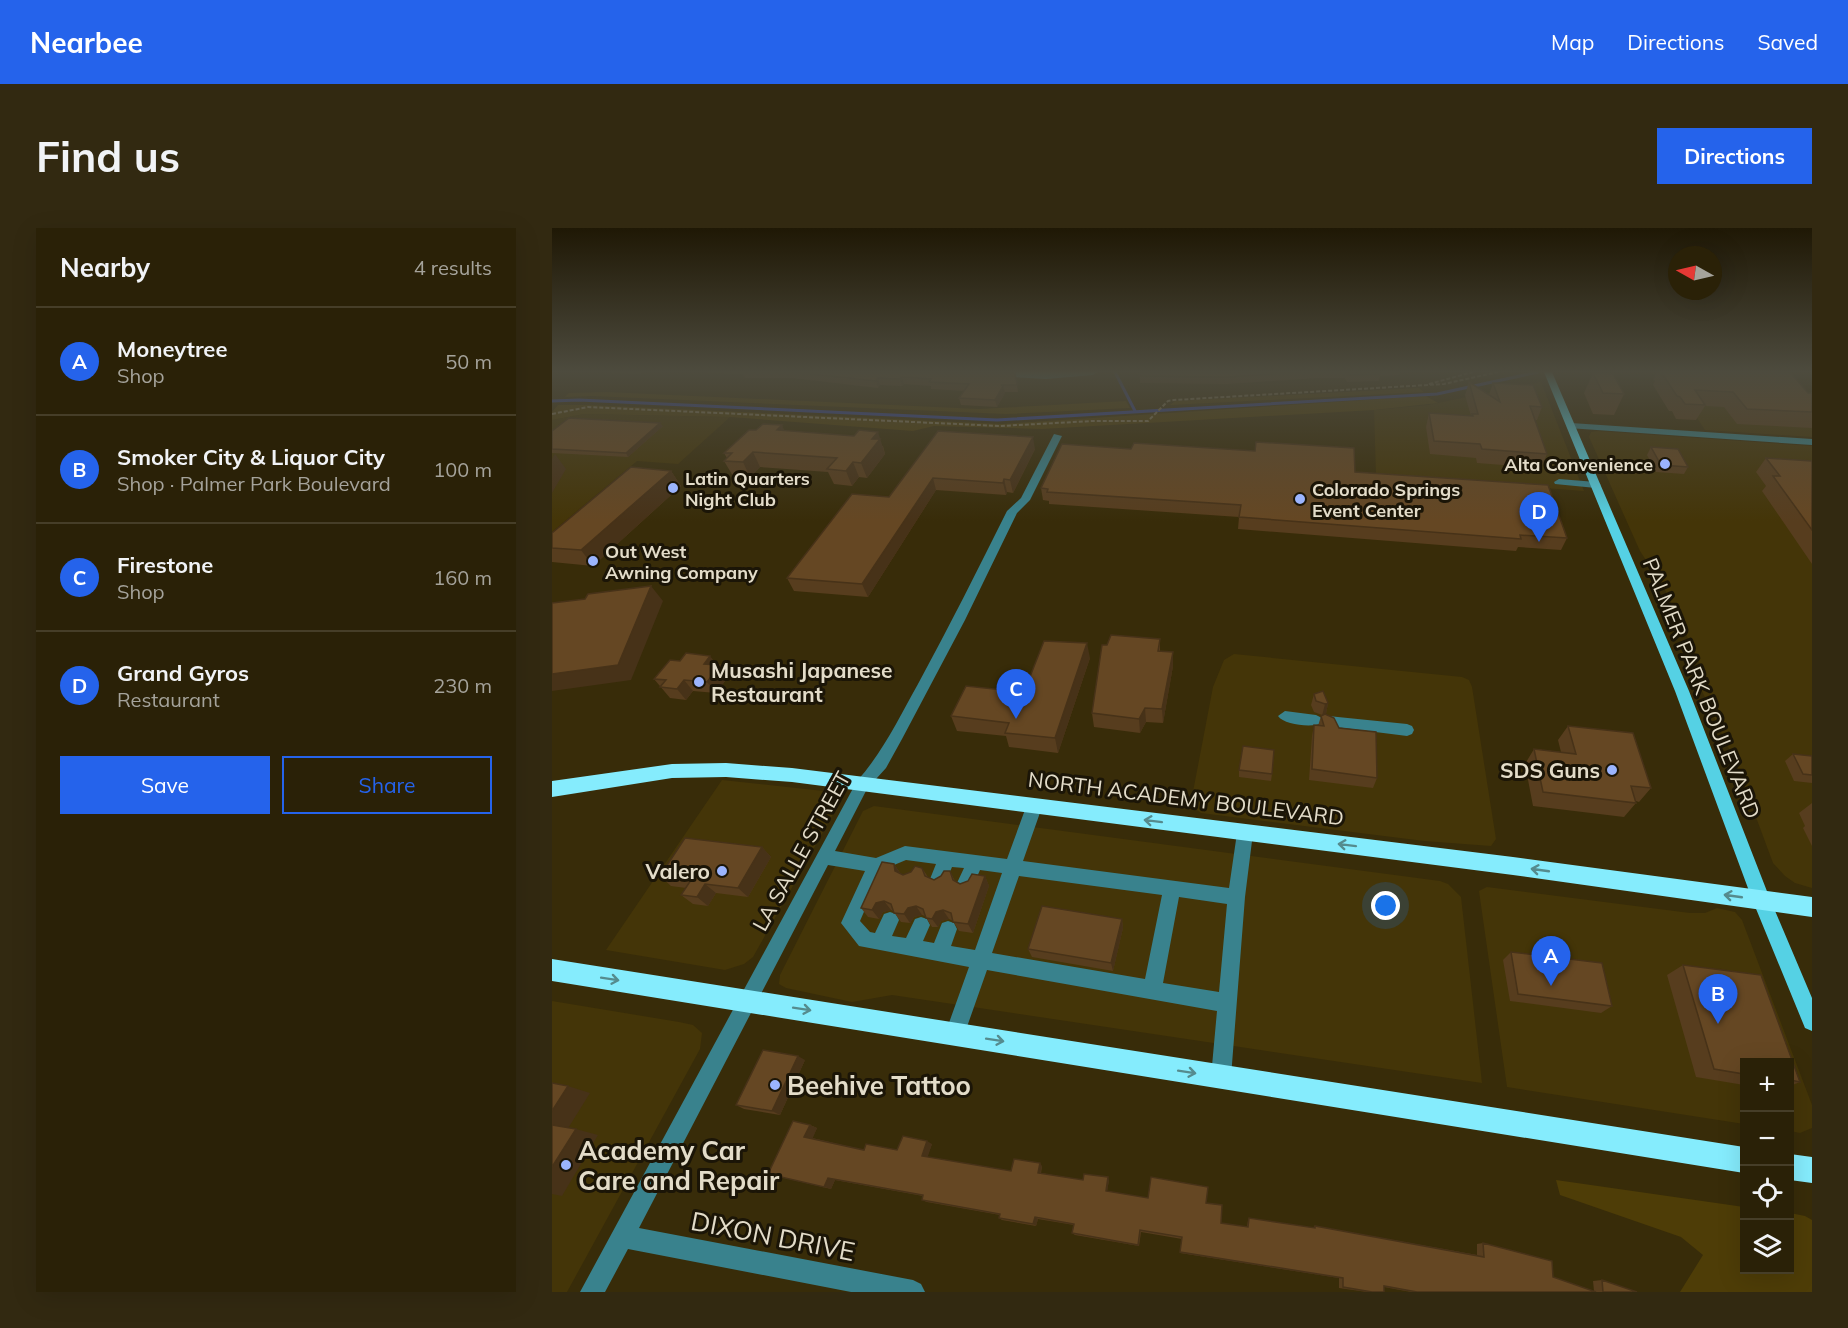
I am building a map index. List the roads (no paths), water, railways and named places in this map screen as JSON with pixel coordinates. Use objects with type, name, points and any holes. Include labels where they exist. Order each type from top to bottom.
[{"type":"highway","name":"NORTH ACADEMY BOULEVARD","points":[[552,789],[640,775],[726,770],[792,775],[1812,907]]},
{"type":"highway","points":[[552,970],[1740,1159]]},
{"type":"highway","points":[[1794,1168],[1812,1170]]},
{"type":"main road","name":"PALMER PARK BOULEVARD","points":[[1569,422],[1682,691],[1761,899],[1812,1021]]},
{"type":"street","points":[[1571,426],[1812,441]]},
{"type":"street","name":"LA SALLE STREET","points":[[592,1292],[862,785],[881,764],[959,620],[1012,511],[1026,500],[1057,436]]},
{"type":"street","points":[[1559,482],[1596,485]]},
{"type":"street","points":[[1285,716],[1407,730]]},
{"type":"street","points":[[955,1034],[1034,807]]},
{"type":"street","points":[[1221,1077],[1236,897],[1245,833]]},
{"type":"street","points":[[824,857],[876,865],[905,853],[1236,897]]},
{"type":"street","points":[[910,875],[920,855]]},
{"type":"street","points":[[939,879],[947,858]]},
{"type":"street","points":[[966,883],[975,862]]},
{"type":"street","points":[[876,865],[850,923],[865,940],[1227,1003]]},
{"type":"street","points":[[1152,990],[1172,888]]},
{"type":"street","points":[[880,942],[890,920]]},
{"type":"street","points":[[911,948],[921,925]]},
{"type":"street","points":[[939,953],[948,929]]},
{"type":"street","name":"DIXON DRIVE","points":[[622,1236],[913,1292]]},
{"type":"place","name":"Alta Convenience","points":[[1665,464]]},
{"type":"place","name":"Latin Quarters Night Club","points":[[673,488]]},
{"type":"place","name":"Colorado Springs Event Center","points":[[1300,499]]},
{"type":"place","name":"Grand Gyros","points":[[1539,542]]},
{"type":"place","name":"Out West Awning Company","points":[[593,561]]},
{"type":"place","name":"Musashi Japanese Restaurant","points":[[699,682]]},
{"type":"place","name":"Firestone","points":[[1016,719]]},
{"type":"place","name":"SDS Guns","points":[[1612,770]]},
{"type":"place","name":"Valero","points":[[722,871]]},
{"type":"place","name":"Moneytree","points":[[1551,986]]},
{"type":"place","name":"Smoker City & Liquor City","points":[[1718,1024]]},
{"type":"place","name":"Beehive Tattoo","points":[[775,1085]]},
{"type":"place","name":"Academy Car Care and Repair","points":[[566,1165]]}]
